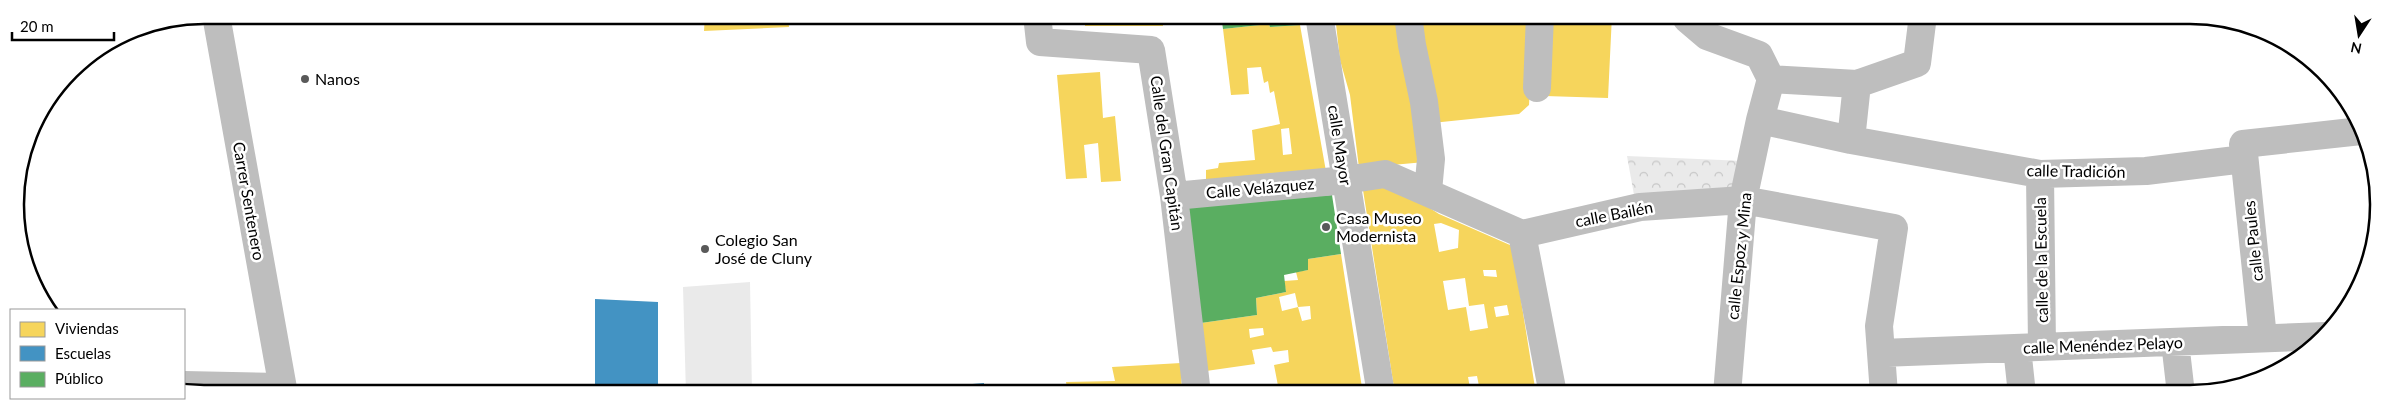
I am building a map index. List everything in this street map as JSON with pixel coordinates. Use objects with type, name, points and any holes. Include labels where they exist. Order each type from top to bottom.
[{"type":"street","name":"Carrer Sentenero","points":[[218,24],[282,385]]},
{"type":"street","name":"Calle del Gran Capitán","points":[[1038,24],[1040,42],[1151,50],[1174,196],[1197,385]]},
{"type":"street","name":"calle Mayor","points":[[1320,24],[1380,385]]},
{"type":"street","points":[[1409,24],[1424,102],[1431,159],[1428,191]]},
{"type":"street","points":[[1537,88],[1540,24]]},
{"type":"street","points":[[1693,24],[1706,36],[1759,55],[1771,79],[1857,84],[1917,63],[1922,24]]},
{"type":"street","name":"calle Espoz y Mina","points":[[1727,385],[1743,200],[1771,79]]},
{"type":"street","points":[[1851,140],[1857,84]]},
{"type":"street","name":"calle Tradición","points":[[1760,120],[1851,140],[2040,174],[2146,171],[2355,132]]},
{"type":"street","name":"calle Paules","points":[[2243,152],[2263,338]]},
{"type":"street","points":[[1346,180],[1385,174],[1428,191],[1522,234],[1551,385]]},
{"type":"street","name":"calle de la Escuela","points":[[2024,385],[2030,348],[2040,174]]},
{"type":"street","name":"Calle Velázquez","points":[[1174,196],[1346,180]]},
{"type":"street","name":"calle Bailén","points":[[1522,234],[1640,207],[1743,200],[1894,228],[1880,326],[1881,353]]},
{"type":"street","name":"calle Menéndez Pelayo","points":[[1881,353],[2313,336]]},
{"type":"street","points":[[2175,342],[2180,385]]},
{"type":"street","points":[[1881,353],[1883,385]]},
{"type":"green space","points":[[1627,156],[1745,161],[1736,193],[1634,195]]},
{"type":"green space","points":[[750,282],[752,385],[686,385],[683,287]]},
{"type":"building: Viviendas","points":[[704,24],[789,24],[789,27],[704,31]]},
{"type":"building: Viviendas","points":[[1085,24],[1163,24],[1163,26],[1085,26]]},
{"type":"building: Viviendas","points":[[1269,24],[1270,27],[1300,25],[1327,177],[1206,184],[1206,170],[1218,168],[1219,163],[1255,160],[1252,130],[1280,124],[1274,91],[1270,93],[1268,81],[1264,83],[1261,67],[1247,68],[1249,94],[1231,95],[1223,29]],"holes":[[[1289,128],[1292,154],[1283,155],[1281,129]]]},
{"type":"building: Viviendas","points":[[1336,24],[1400,24],[1425,162],[1359,168],[1350,95],[1340,60]]},
{"type":"building: Viviendas","points":[[1420,24],[1534,24],[1529,105],[1519,114],[1432,123]]},
{"type":"building: Viviendas","points":[[1548,24],[1612,24],[1608,98],[1545,96]]},
{"type":"building: Viviendas","points":[[1100,72],[1103,118],[1115,116],[1121,181],[1101,182],[1098,143],[1084,145],[1087,178],[1066,179],[1057,75]]},
{"type":"building: Viviendas","points":[[1383,185],[1406,193],[1439,214],[1510,245],[1513,250],[1535,385],[1479,385],[1477,376],[1468,377],[1469,385],[1394,385],[1363,190]],"holes":[[[1441,223],[1459,230],[1458,248],[1439,252],[1434,224]],[[1483,270],[1496,270],[1497,277],[1484,276]],[[1465,278],[1469,306],[1484,304],[1488,328],[1470,331],[1466,307],[1448,310],[1443,281]],[[1507,305],[1509,315],[1496,317],[1494,307]]]},
{"type":"building: Viviendas","points":[[1341,254],[1362,385],[1278,385],[1274,365],[1289,362],[1288,350],[1273,352],[1271,347],[1252,350],[1255,364],[1206,371],[1201,323],[1257,315],[1256,298],[1286,292],[1284,281],[1298,280],[1296,272],[1308,270],[1308,259]],"holes":[[[1295,293],[1298,307],[1282,311],[1279,297]],[[1310,306],[1311,319],[1302,321],[1298,307]],[[1263,328],[1264,335],[1250,338],[1249,329]]]},
{"type":"building: Viviendas","points":[[1181,363],[1182,385],[1066,385],[1066,382],[1115,381],[1112,367]]},
{"type":"building: Escuelas","points":[[595,299],[658,302],[658,385],[595,385]]},
{"type":"building: Escuelas","points":[[984,383],[984,385],[961,385]]},
{"type":"building: Público","points":[[1222,24],[1269,24],[1223,29]]},
{"type":"building: Público","points":[[1269,24],[1300,25],[1270,27]]},
{"type":"building: Público","points":[[1332,195],[1341,254],[1308,259],[1308,270],[1284,275],[1286,292],[1256,298],[1257,315],[1201,323],[1187,206]]},
{"type":"place","name":"Nanos","points":[[305,79]]},
{"type":"place","name":"Casa Museo Modernista","points":[[1326,227]]},
{"type":"place","name":"Colegio San José de Cluny","points":[[705,249]]}]
